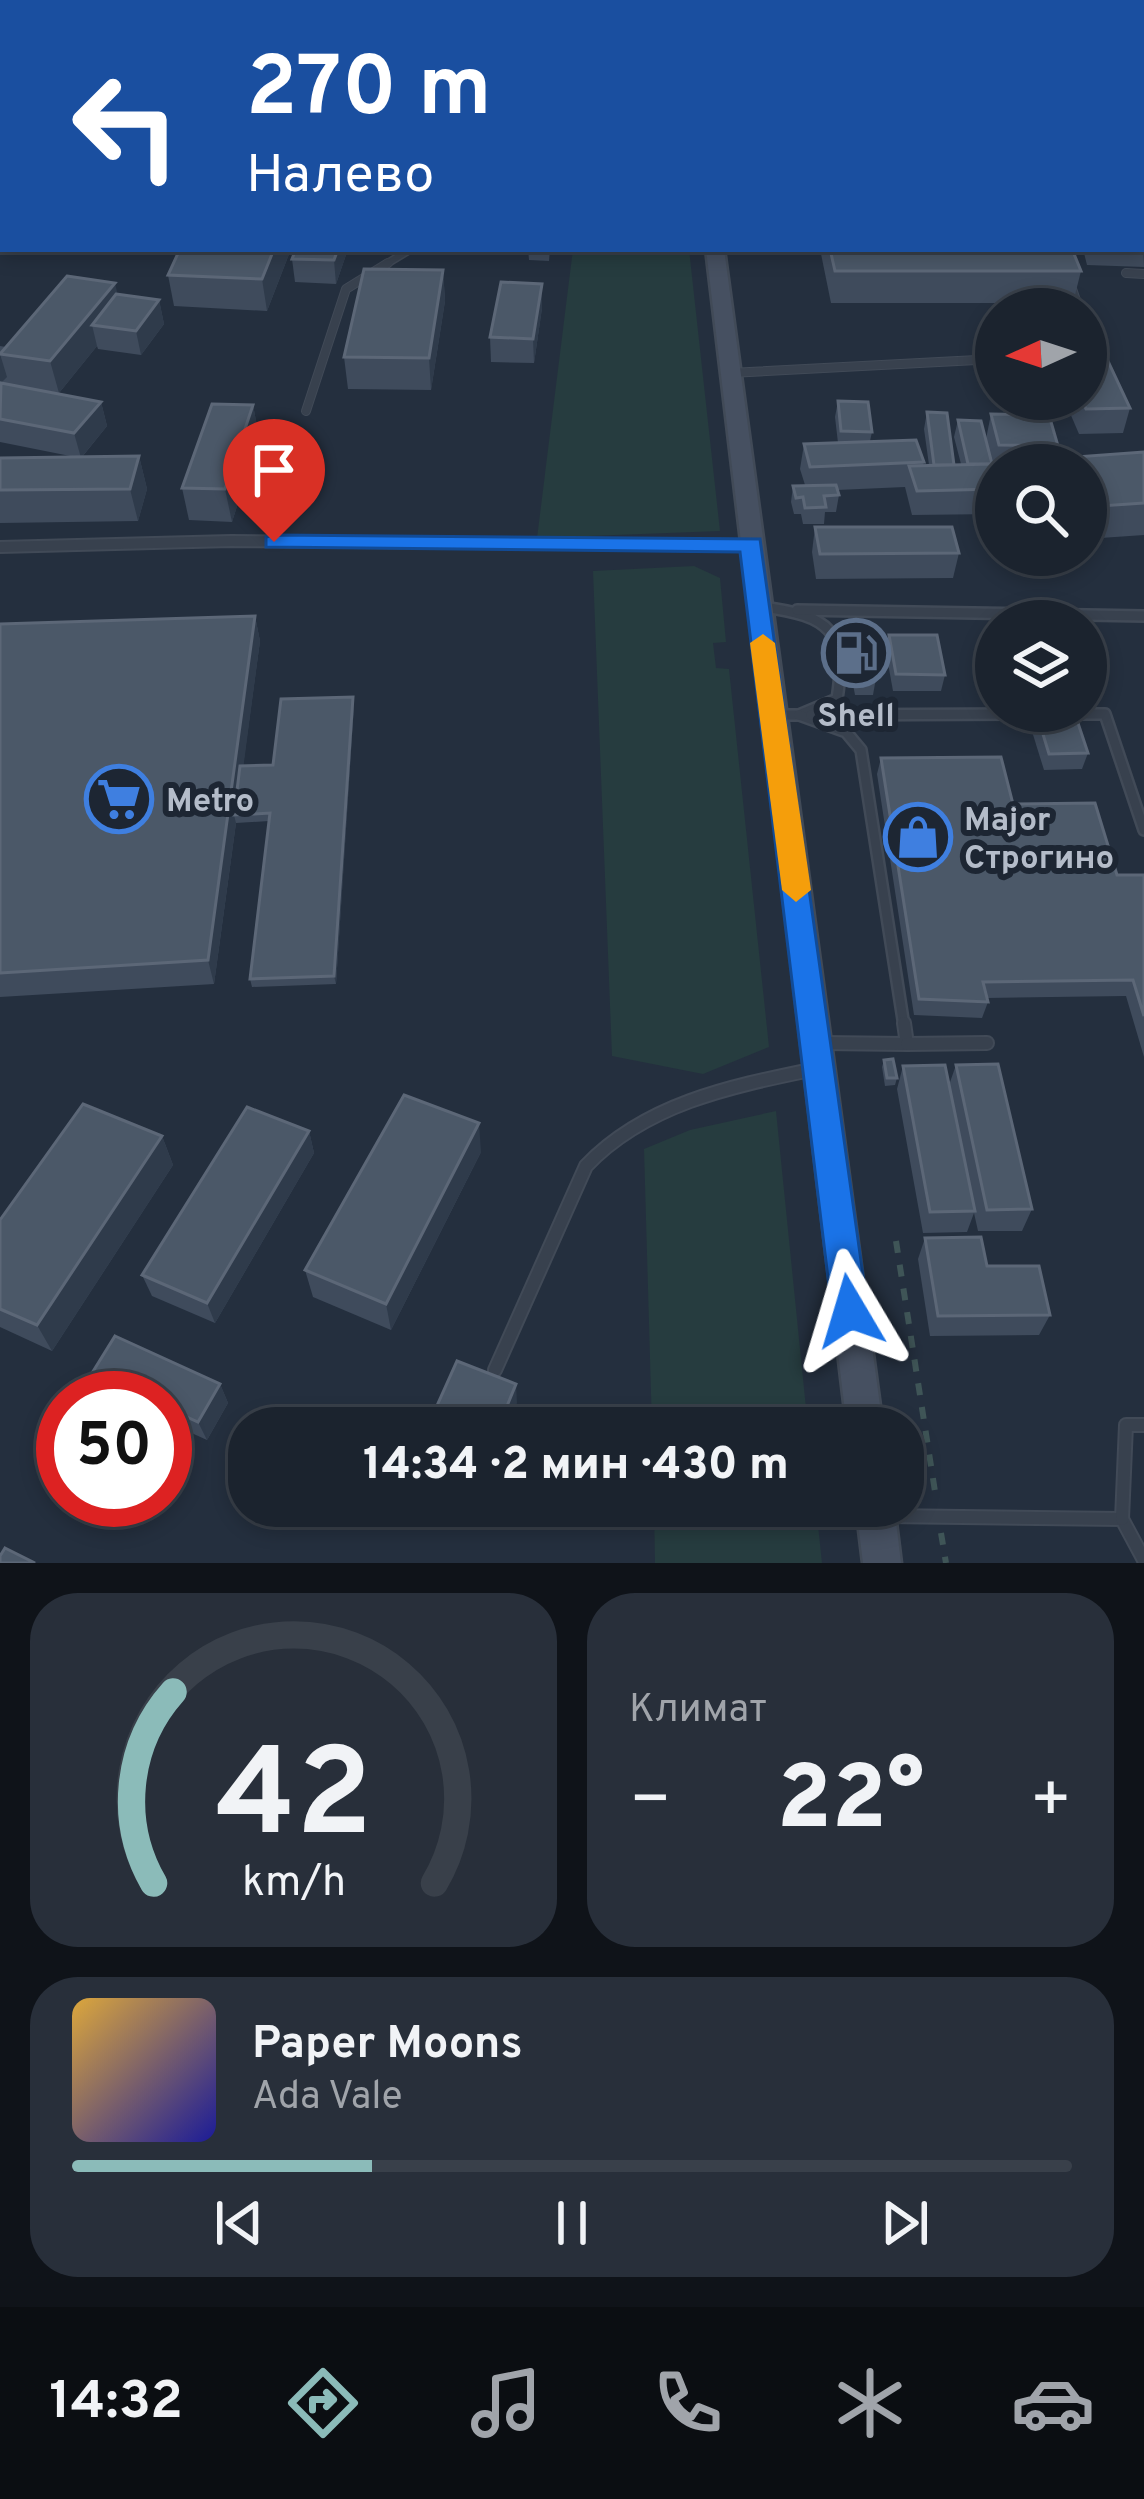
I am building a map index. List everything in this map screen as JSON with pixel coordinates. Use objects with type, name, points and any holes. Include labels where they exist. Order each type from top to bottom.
[{"type":"main road","points":[[715,252],[759,606],[786,715],[818,1056],[862,1407]]},
{"type":"main road","points":[[877,1527],[882,1563]]},
{"type":"street","points":[[0,547],[231,541],[751,544]]},
{"type":"lane","points":[[306,410],[346,289],[406,252]]},
{"type":"lane","points":[[1066,269],[1072,288]]},
{"type":"lane","points":[[1126,273],[1144,274]]},
{"type":"lane","points":[[730,373],[975,360]]},
{"type":"lane","points":[[759,606],[1144,616]]},
{"type":"lane","points":[[786,715],[837,699],[843,668],[840,641],[831,627],[797,610]]},
{"type":"lane","points":[[786,715],[1105,714],[1144,830]]},
{"type":"lane","points":[[786,715],[846,732],[861,750],[907,1044]]},
{"type":"lane","points":[[495,1370],[586,1166],[602,1144],[631,1124],[818,1056],[907,1044],[987,1043]]},
{"type":"lane","points":[[1144,1426],[1126,1426],[1122,1519],[1144,1560]]},
{"type":"lane","points":[[924,1516],[1122,1519]]},
{"type":"path","points":[[896,1241],[946,1563]]},
{"type":"green space","points":[[573,252],[689,252],[720,531],[537,538]]},
{"type":"green space","points":[[694,566],[720,578],[726,642],[713,643],[716,668],[729,669],[769,1047],[703,1074],[612,1056],[593,571]]},
{"type":"green space","points":[[776,1111],[806,1407],[651,1407],[644,1149],[690,1130]]},
{"type":"green space","points":[[654,1527],[818,1527],[822,1563],[655,1563]]},
{"type":"building","points":[[179,252],[273,252],[262,279],[168,275]]},
{"type":"building","points":[[295,252],[337,252],[334,260],[292,259]]},
{"type":"building","points":[[831,252],[1073,252],[1081,271],[835,271]]},
{"type":"building","points":[[364,269],[443,270],[429,358],[344,357]]},
{"type":"building","points":[[67,276],[115,283],[50,361],[0,354]]},
{"type":"building","points":[[501,282],[542,284],[533,339],[490,337]]},
{"type":"building","points":[[116,294],[159,300],[136,331],[92,325]]},
{"type":"building","points":[[1107,359],[1130,408],[1107,409]]},
{"type":"building","points":[[1,383],[101,402],[74,433],[0,419]]},
{"type":"building","points":[[838,401],[868,402],[872,432],[841,431]]},
{"type":"building","points":[[212,404],[253,405],[225,489],[182,488]]},
{"type":"building","points":[[927,412],[947,413],[954,465],[934,465]]},
{"type":"building","points":[[958,420],[981,421],[987,444],[975,444],[975,464],[968,464]]},
{"type":"building","points":[[993,420],[1050,420],[1057,444],[999,444]]},
{"type":"building","points":[[916,440],[924,462],[810,467],[804,444]]},
{"type":"building","points":[[1144,452],[1144,503],[1107,506],[1107,455]]},
{"type":"building","points":[[139,456],[130,489],[0,490],[0,458]]},
{"type":"building","points":[[975,464],[975,490],[917,491],[909,466]]},
{"type":"building","points":[[836,485],[839,495],[824,496],[826,507],[805,508],[793,486]]},
{"type":"building","points":[[815,527],[952,527],[959,553],[820,554]]},
{"type":"building","name":"Metro","points":[[255,616],[208,960],[0,973],[0,624]]},
{"type":"building","points":[[866,626],[876,678],[858,678],[848,627]]},
{"type":"building","points":[[889,635],[937,635],[945,675],[896,674]]},
{"type":"building","points":[[353,697],[334,976],[250,979],[270,813],[234,815],[240,766],[273,765],[281,699]]},
{"type":"building","points":[[1042,732],[1081,732],[1088,753],[1049,754]]},
{"type":"building","points":[[1001,757],[1013,804],[1095,803],[1117,875],[1144,875],[1144,1016],[1133,980],[983,982],[988,1002],[919,999],[881,758]]},
{"type":"building","points":[[893,1059],[897,1078],[887,1078],[884,1060]]},
{"type":"building","points":[[998,1064],[1032,1209],[987,1210],[956,1065]]},
{"type":"building","points":[[945,1065],[975,1211],[930,1212],[903,1066]]},
{"type":"building","points":[[404,1095],[479,1123],[386,1304],[305,1270]]},
{"type":"building","points":[[83,1104],[162,1136],[37,1325],[0,1309],[0,1220]]},
{"type":"building","points":[[247,1107],[309,1131],[207,1303],[142,1275]]},
{"type":"building","points":[[981,1237],[987,1266],[1039,1266],[1050,1315],[938,1316],[925,1238]]},
{"type":"building","points":[[115,1336],[192,1371],[93,1371]]},
{"type":"building","points":[[457,1361],[516,1384],[507,1407],[436,1407]]},
{"type":"building","points":[[192,1371],[220,1384],[198,1422],[192,1419]]},
{"type":"building","points":[[5,1548],[35,1563],[0,1563]]},
{"type":"slow traffic","points":[[763,643],[796,890]]},
{"type":"place","name":"Shell","points":[[856,653]]},
{"type":"place","name":"Metro","points":[[119,799]]},
{"type":"place","name":"Major Строгино","points":[[918,837]]},
{"type":"route","points":[[274,542],[579,547],[751,544],[850,1311]]}]
